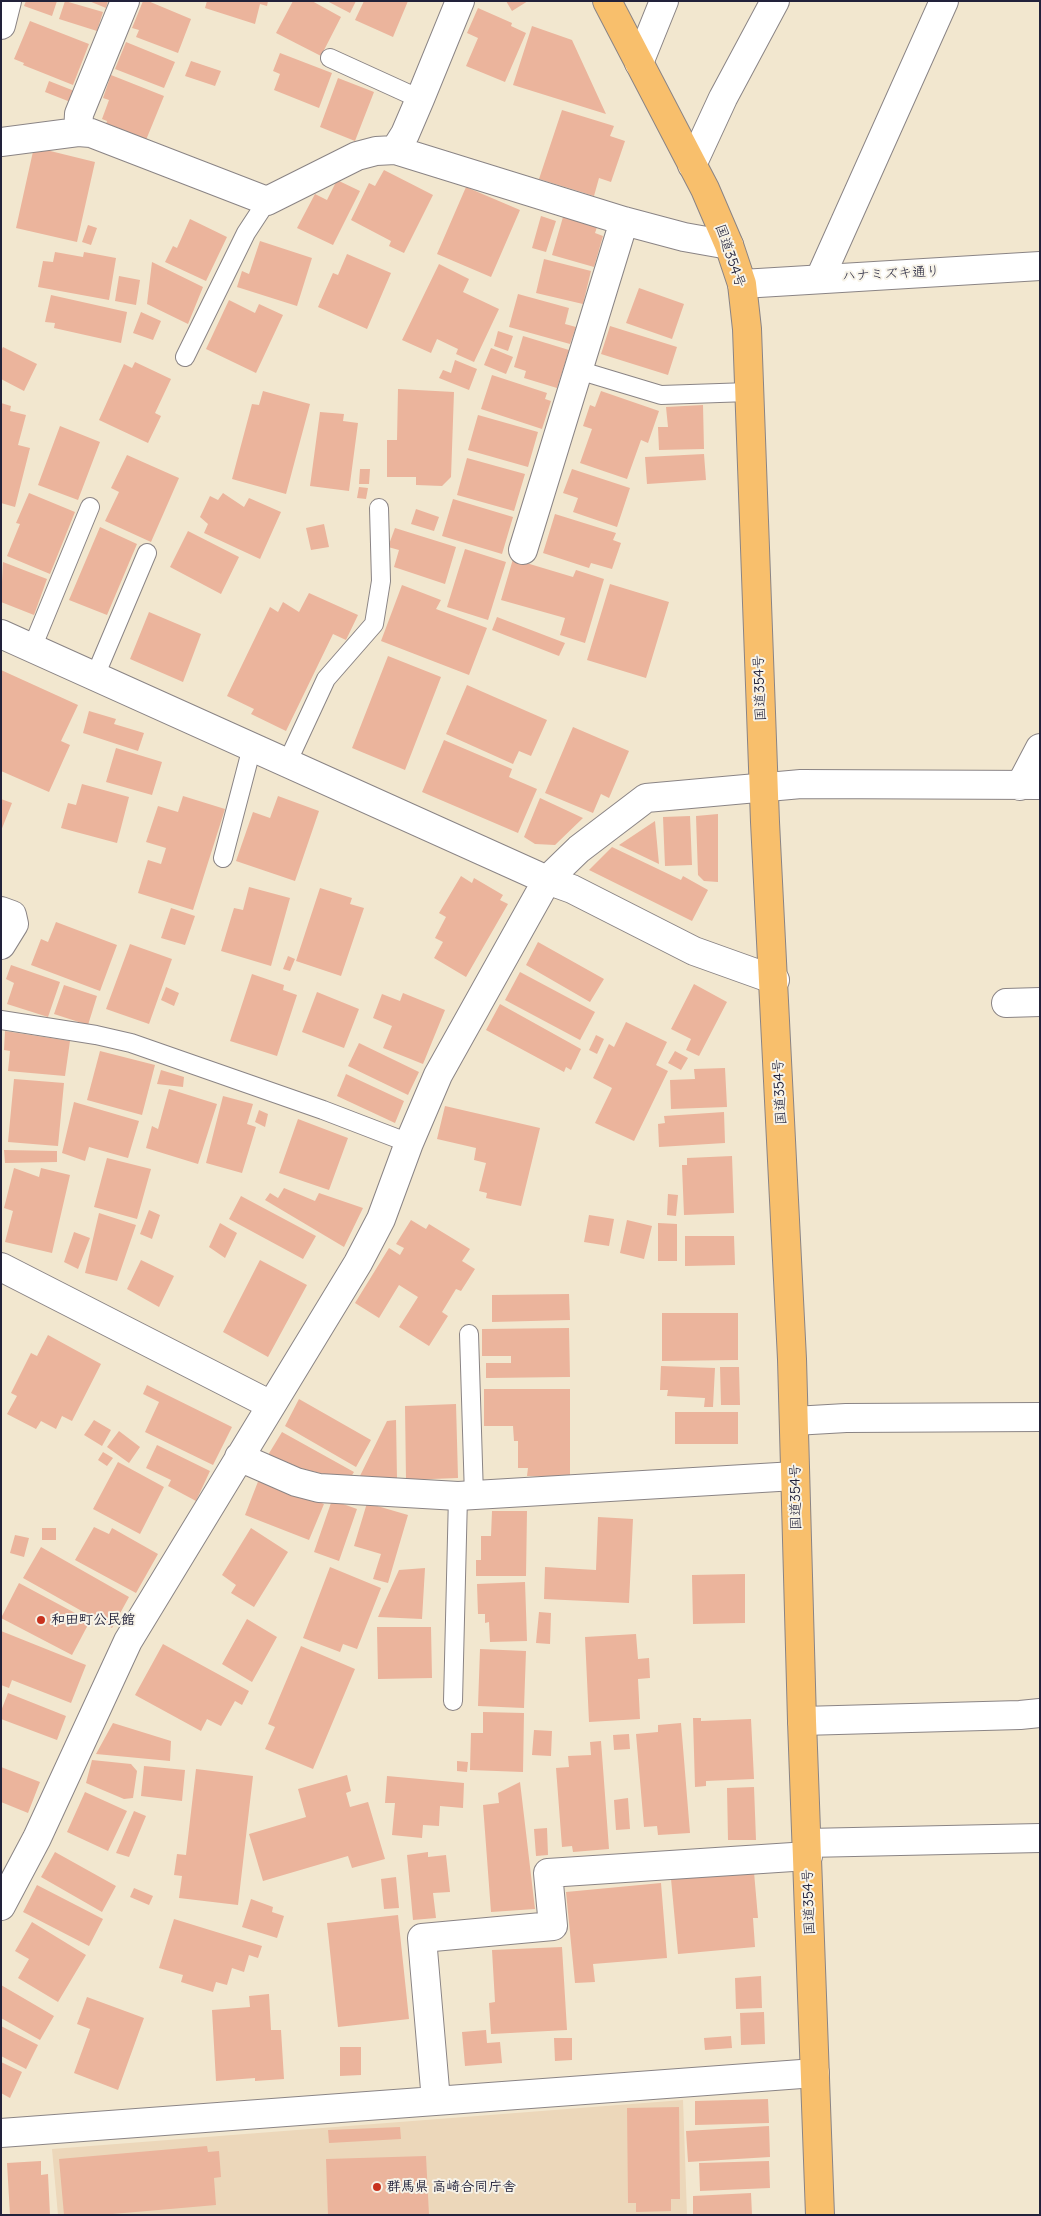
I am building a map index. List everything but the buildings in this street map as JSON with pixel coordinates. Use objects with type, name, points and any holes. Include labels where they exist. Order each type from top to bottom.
[{"type":"highway","name":"国道354号","points":[[607,1],[705,189],[729,245],[742,284],[747,329],[765,787],[794,1421],[802,1721],[820,2215]]},
{"type":"street","points":[[78,132],[79,114],[125,1]]},
{"type":"street","points":[[395,150],[405,134],[460,1]]},
{"type":"street","points":[[639,63],[664,1]]},
{"type":"street","points":[[692,165],[722,98],[775,1]]},
{"type":"street","points":[[820,278],[944,1]]},
{"type":"street","points":[[1,142],[78,132],[91,133],[267,201],[357,156],[376,151],[395,150],[624,221],[729,245]]},
{"type":"street","points":[[523,550],[624,221]]},
{"type":"street","name":"ハナミズキ通り","points":[[742,284],[1040,266]]},
{"type":"street","points":[[1,634],[546,880],[572,889],[694,951],[775,980]]},
{"type":"street","points":[[1,1906],[37,1838],[128,1641],[358,1262],[381,1219],[408,1143],[438,1075],[546,880],[579,848],[646,798],[801,784],[1030,786],[1040,748]]},
{"type":"street","points":[[1,910],[12,915],[14,924],[1,945]]},
{"type":"street","points":[[1006,1003],[1040,1002]]},
{"type":"street","points":[[1,1267],[271,1405]]},
{"type":"street","points":[[794,1421],[846,1418],[1040,1417]]},
{"type":"street","points":[[239,1457],[296,1482],[319,1488],[466,1496],[795,1476]]},
{"type":"street","points":[[802,1721],[1040,1713]]},
{"type":"street","points":[[436,2100],[422,1938],[553,1926],[548,1873],[808,1849],[1040,1838]]},
{"type":"street","points":[[1,2133],[815,2073]]},
{"type":"lane","points":[[330,58],[420,99]]},
{"type":"lane","points":[[185,357],[246,232],[267,201]]},
{"type":"lane","points":[[578,370],[661,394],[749,392]]},
{"type":"lane","points":[[32,648],[90,507]]},
{"type":"lane","points":[[287,763],[326,679],[374,624],[380,581],[379,508]]},
{"type":"lane","points":[[95,676],[147,553]]},
{"type":"lane","points":[[223,858],[252,747]]},
{"type":"lane","points":[[1,1020],[96,1035],[131,1043],[324,1110],[408,1143]]},
{"type":"lane","points":[[453,1702],[466,1496],[469,1334]]},
{"type":"shaded area","points":[[683,2100],[687,2215],[58,2215],[52,2149]]},
{"type":"place","name":"和田町公民館","points":[[41,1620]]},
{"type":"place","name":"群馬県 高崎合同庁舎","points":[[377,2187]]}]
